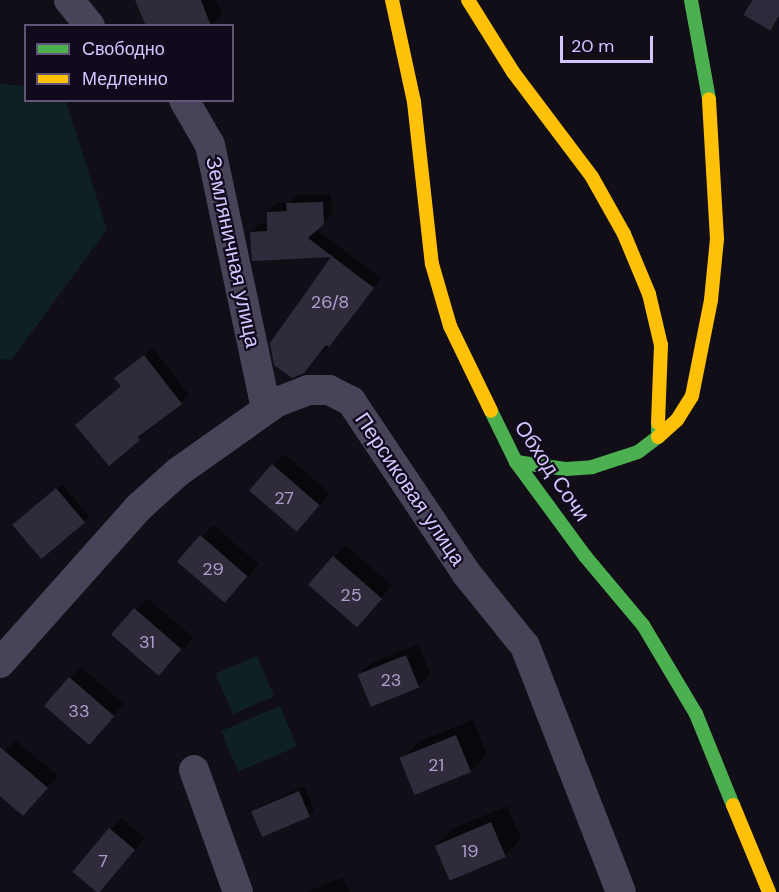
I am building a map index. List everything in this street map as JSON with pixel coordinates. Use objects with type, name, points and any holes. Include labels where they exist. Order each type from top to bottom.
[{"type":"main road","name":"Обход Сочи","points":[[392,0],[414,102],[432,264],[450,326],[516,462],[585,556],[643,625],[696,714],[770,892]]},
{"type":"main road","points":[[468,0],[513,72],[592,177],[624,234],[649,294],[661,345],[658,438]]},
{"type":"main road","points":[[516,462],[566,469],[592,467],[638,452],[658,438],[677,420],[692,396],[711,300],[717,239],[708,85],[691,0]]},
{"type":"street","points":[[69,0],[88,24]]},
{"type":"street","name":"Земляничная улица","points":[[185,102],[210,145],[266,410]]},
{"type":"street","name":"Персиковая улица","points":[[0,663],[138,508],[178,472],[266,410],[308,390],[329,390],[351,401],[419,507],[525,646],[621,892]]},
{"type":"street","points":[[194,770],[238,892]]},
{"type":"shaded area","points":[[0,84],[24,86],[24,102],[66,102],[107,230],[11,360],[0,359]]},
{"type":"shaded area","points":[[257,656],[274,697],[233,714],[216,674]]},
{"type":"shaded area","points":[[280,706],[297,747],[238,772],[221,731]]},
{"type":"building","points":[[135,0],[201,0],[210,24],[145,24]]},
{"type":"building","points":[[323,202],[324,224],[308,238],[374,288],[329,347],[326,345],[304,373],[292,378],[274,365],[270,343],[331,257],[252,261],[250,232],[267,231],[267,212],[287,211],[286,203]]},
{"type":"building","points":[[144,355],[182,404],[138,437],[140,440],[109,466],[75,425],[121,386],[114,378]]},
{"type":"building","points":[[272,464],[320,505],[297,532],[249,490]]},
{"type":"building","points":[[56,488],[85,522],[41,559],[12,525]]},
{"type":"building","points":[[200,535],[248,576],[225,603],[177,561]]},
{"type":"building","points":[[333,556],[382,599],[357,627],[308,585]]},
{"type":"building","points":[[134,608],[182,649],[159,676],[111,634]]},
{"type":"building","points":[[406,655],[419,687],[371,707],[358,674]]},
{"type":"building","points":[[69,677],[114,716],[89,745],[44,706]]},
{"type":"building","points":[[456,735],[471,772],[414,795],[399,758]]},
{"type":"building","points":[[0,747],[48,788],[23,816],[0,796]]},
{"type":"building","points":[[299,791],[310,817],[262,837],[251,811]]},
{"type":"building","points":[[491,822],[506,857],[450,881],[435,846]]},
{"type":"building","points":[[109,828],[135,850],[100,892],[97,892],[72,872]]},
{"type":"tunnel","points":[[752,0],[779,16]]},
{"type":"traffic: fast","points":[[691,0],[709,99]]},
{"type":"traffic: fast","points":[[491,411],[516,462],[585,556],[643,625],[696,714],[733,805]]},
{"type":"traffic: fast","points":[[516,462],[566,469],[592,467],[638,452],[658,437],[658,423]]},
{"type":"traffic: slow","points":[[392,0],[414,102],[432,264],[450,326],[491,411]]},
{"type":"traffic: slow","points":[[468,0],[513,72],[592,177],[624,234],[649,294],[661,345],[658,423]]},
{"type":"traffic: slow","points":[[658,437],[677,420],[692,396],[711,300],[717,239],[709,99]]},
{"type":"traffic: slow","points":[[733,805],[769,892]]}]
